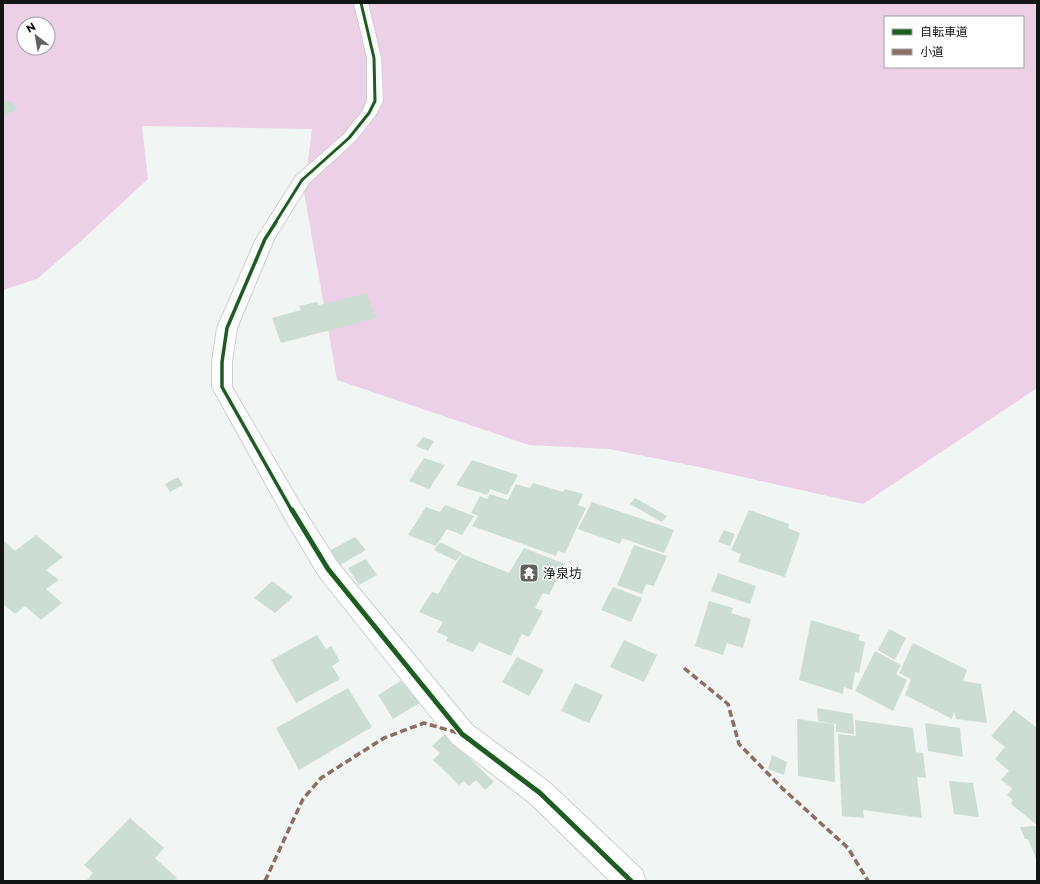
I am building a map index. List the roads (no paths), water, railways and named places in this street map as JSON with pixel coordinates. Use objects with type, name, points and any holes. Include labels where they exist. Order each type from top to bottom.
[{"type":"street","points":[[360,3],[374,58],[375,101],[369,113],[349,138],[302,180],[265,240],[227,328],[222,362],[222,387],[293,512],[328,569],[462,734],[540,793],[631,881]]},
{"type":"place","name":"浄泉坊","points":[[529,573]]}]
